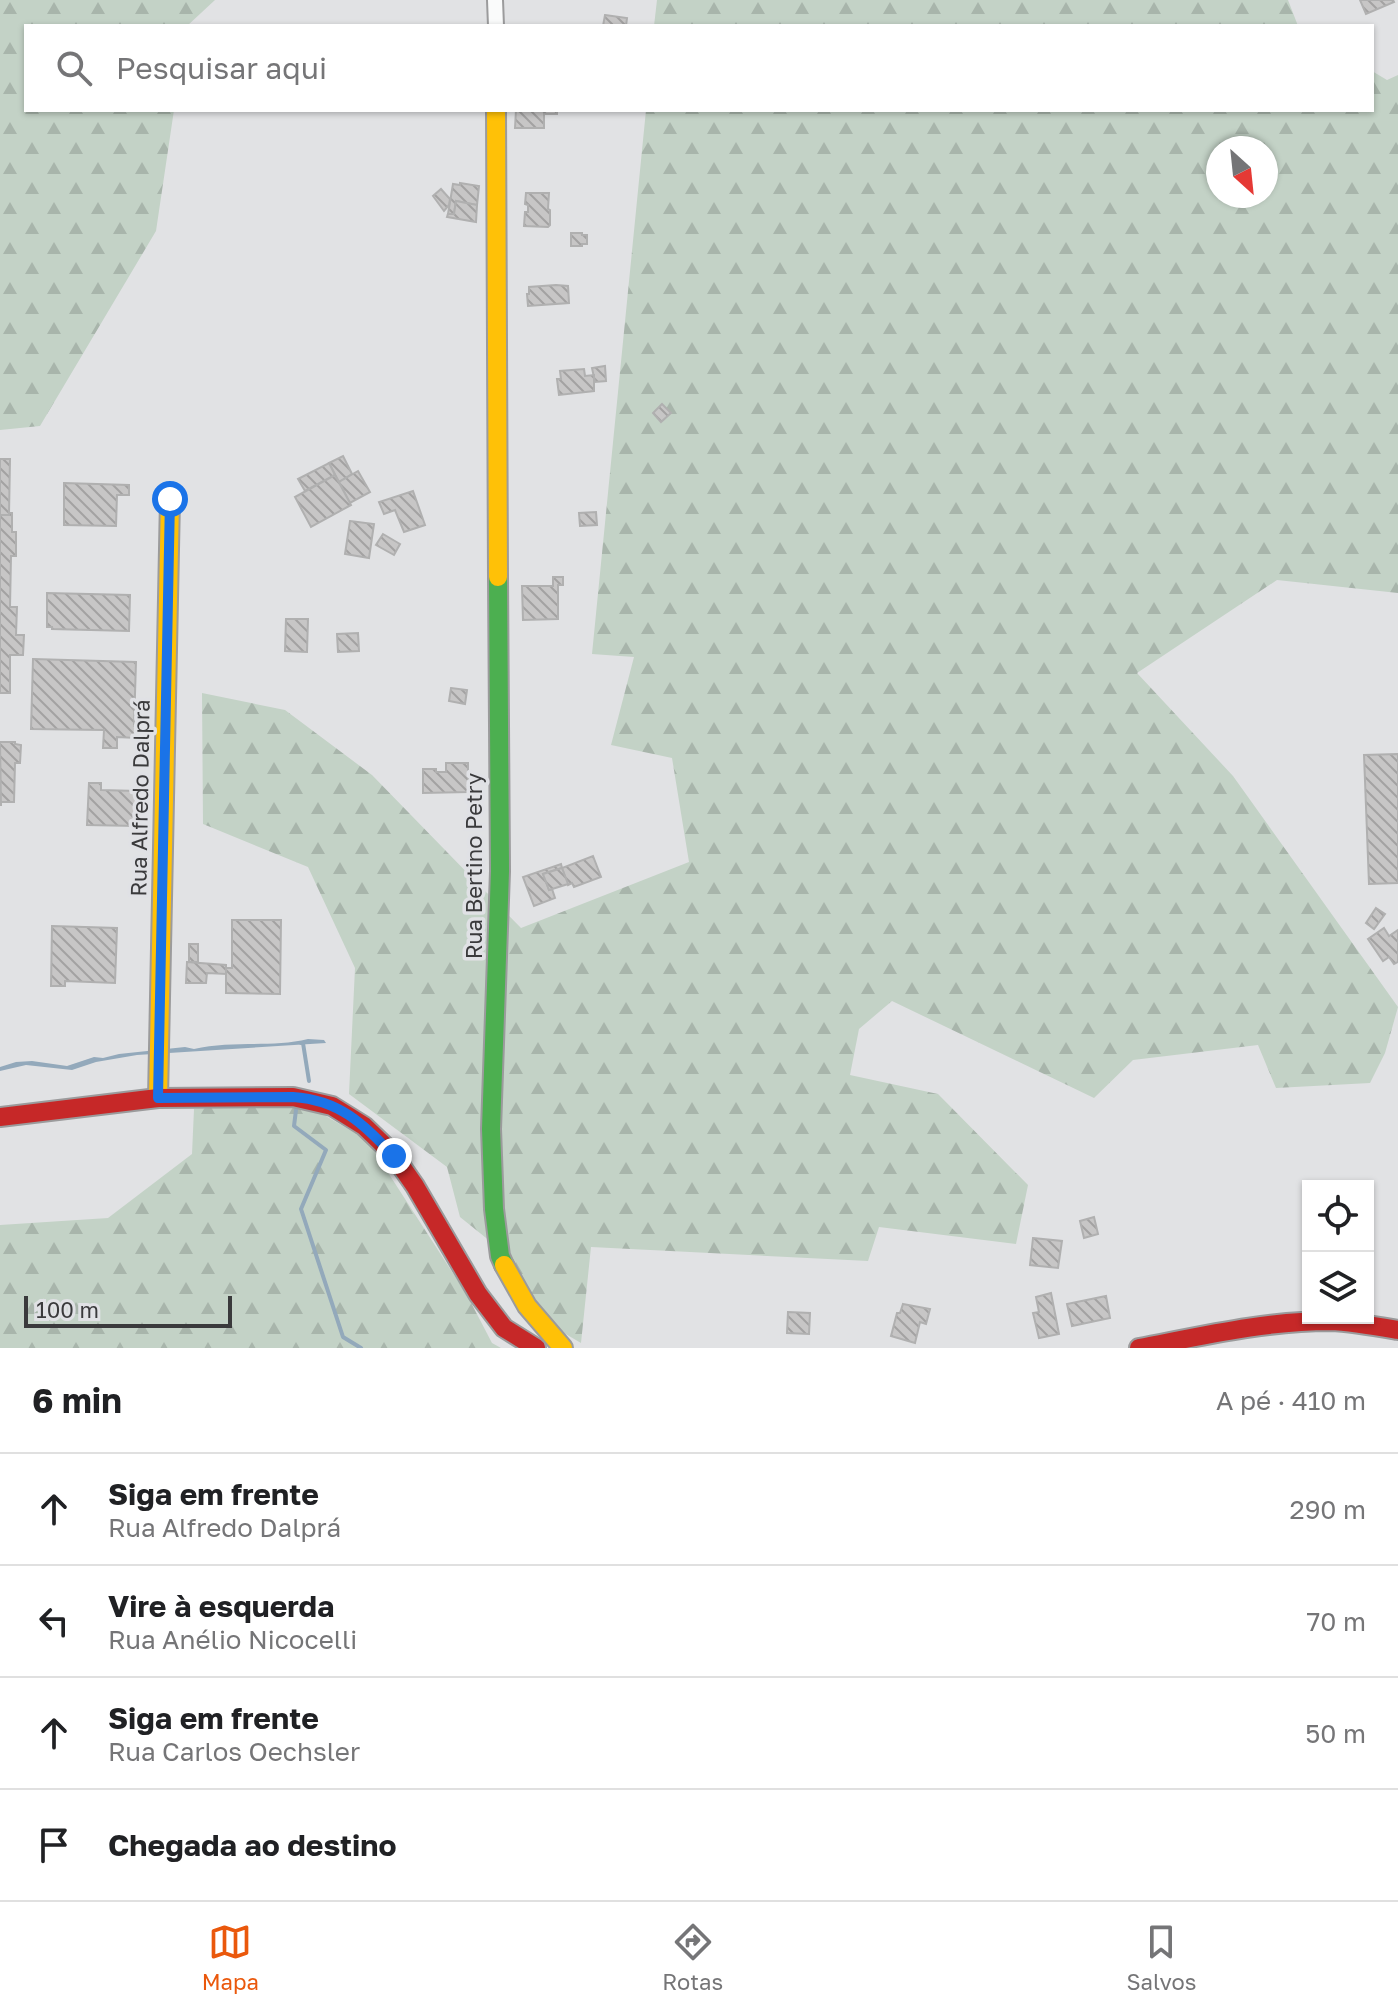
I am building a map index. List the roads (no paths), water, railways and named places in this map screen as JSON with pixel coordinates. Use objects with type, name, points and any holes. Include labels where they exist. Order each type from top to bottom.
[{"type":"street","points":[[495,0],[496,24]]},
{"type":"street","name":"Rua Bertino Petry","points":[[496,112],[500,871],[491,1129],[494,1209],[500,1256],[511,1280],[527,1306],[563,1348]]},
{"type":"street","name":"Rua Alfredo Dalprá","points":[[158,1098],[170,499]]},
{"type":"street","points":[[0,1117],[158,1098],[302,1097],[338,1107],[354,1117],[394,1156],[424,1199],[457,1259],[502,1327],[536,1348]]},
{"type":"street","points":[[1139,1348],[1309,1320],[1398,1330]]},
{"type":"water","points":[[324,1040],[326,1043],[137,1055],[72,1070],[26,1065],[0,1071],[0,1067],[16,1062],[67,1066],[94,1057],[119,1054]]},
{"type":"waterway","points":[[301,1043],[309,1081]]},
{"type":"waterway","points":[[296,1110],[294,1126],[326,1150],[301,1209],[343,1337],[361,1348]]}]
